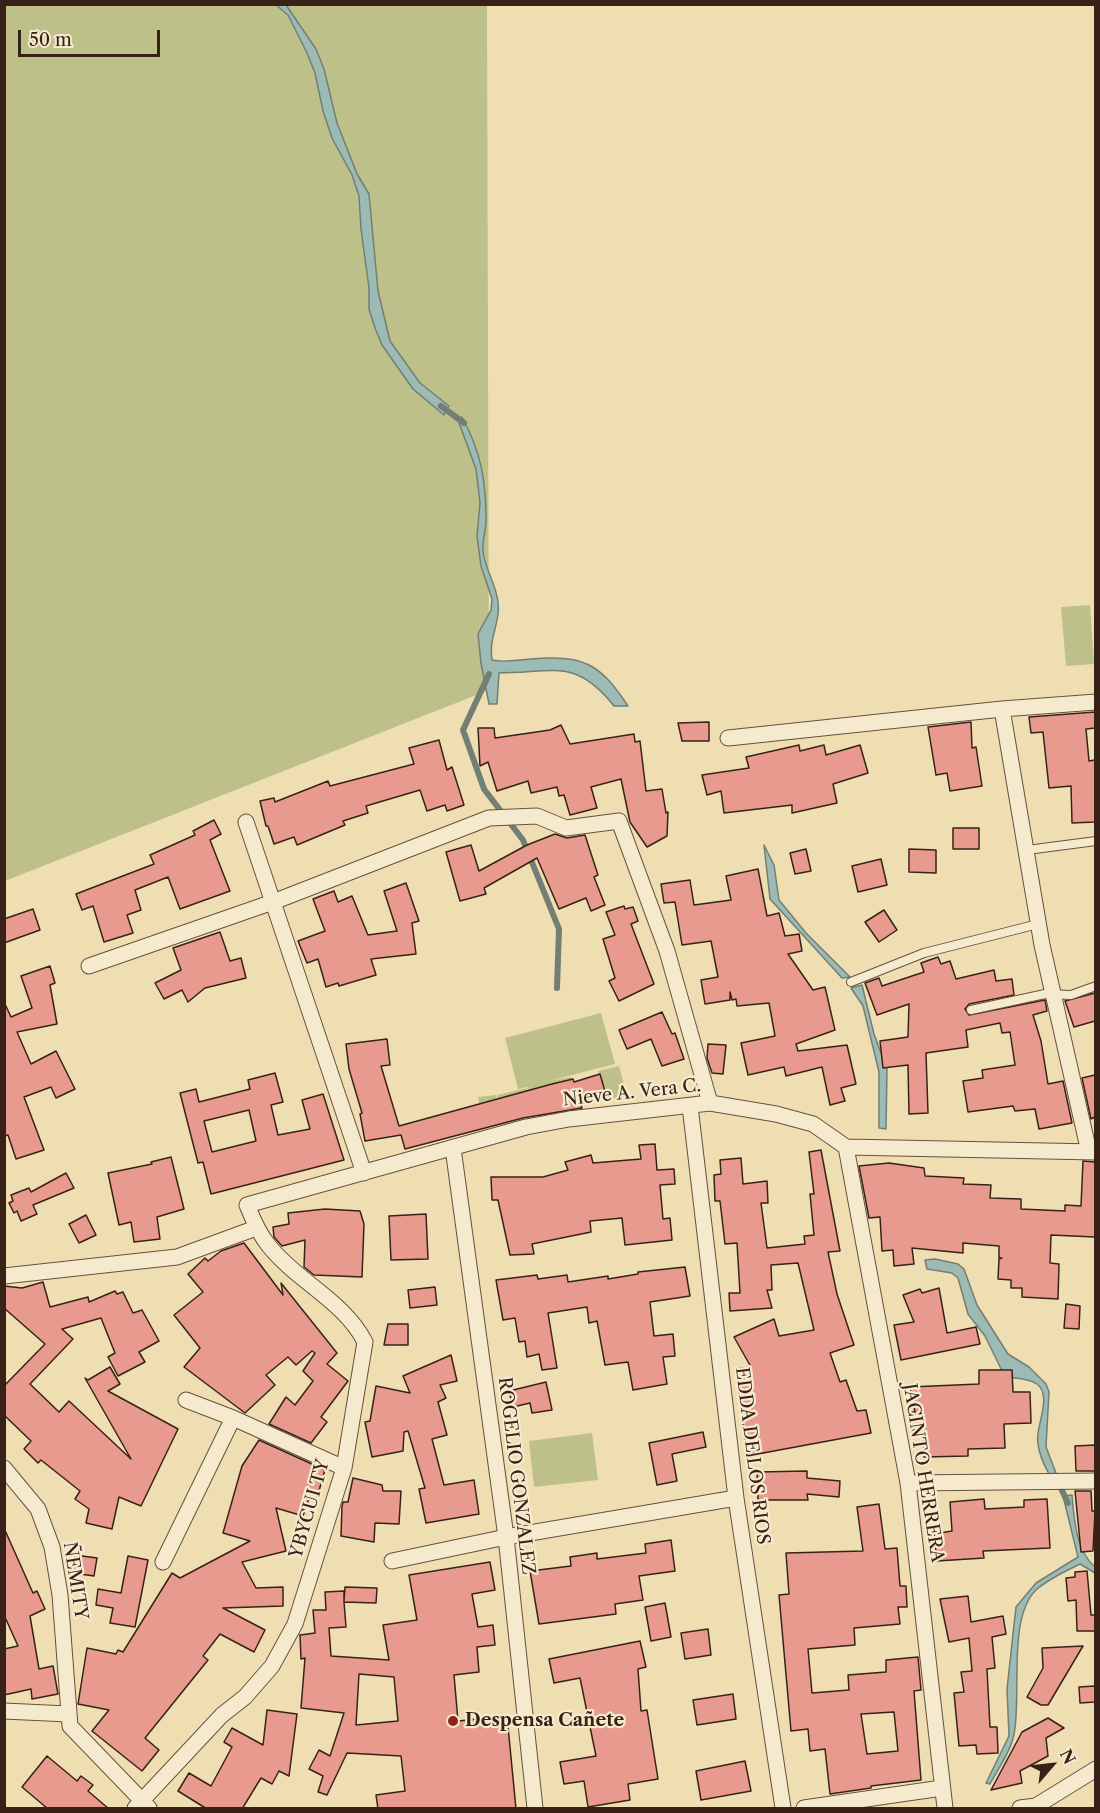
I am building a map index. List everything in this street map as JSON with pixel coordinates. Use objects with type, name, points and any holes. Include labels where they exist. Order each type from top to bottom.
[{"type":"street","points":[[728,738],[1002,709],[1095,702]]},
{"type":"street","points":[[846,1147],[1092,1152],[1038,924],[1002,709]]},
{"type":"street","points":[[89,966],[273,902],[489,818],[537,816],[566,828],[619,821],[667,951],[710,1103]]},
{"type":"street","points":[[246,822],[363,1173]]},
{"type":"street","name":"Nieve A. Vera C.","points":[[247,1205],[526,1127],[569,1119],[710,1103],[776,1114],[813,1124],[846,1147]]},
{"type":"street","name":"EDDA DE LOS RIOS","points":[[690,1106],[736,1498],[783,1809]]},
{"type":"street","name":"JACINTO HERRERA","points":[[846,1147],[908,1483],[945,1809]]},
{"type":"street","name":"ROGELIO GONZALEZ","points":[[453,1148],[506,1537],[535,1809]]},
{"type":"street","name":"YBYCUI TY","points":[[141,1806],[222,1715],[246,1697],[272,1666],[295,1624],[344,1468],[365,1342],[356,1324],[270,1248],[256,1228],[247,1205]]},
{"type":"street","points":[[5,1274],[177,1257],[256,1228]]},
{"type":"street","points":[[186,1400],[233,1418],[344,1468]]},
{"type":"street","points":[[163,1563],[233,1418]]},
{"type":"street","name":"ÑEMITY","points":[[4,1468],[38,1509],[52,1547],[60,1595],[69,1692],[68,1714]]},
{"type":"street","points":[[908,1483],[1095,1481]]},
{"type":"street","points":[[392,1561],[506,1537],[736,1498]]},
{"type":"street","points":[[4,1711],[68,1714],[70,1726],[141,1806]]},
{"type":"street","points":[[1020,1809],[1036,1806],[1095,1769]]},
{"type":"street","points":[[804,1809],[942,1788]]},
{"type":"lane","points":[[1027,850],[1095,841]]},
{"type":"lane","points":[[851,982],[924,953],[1038,924]]},
{"type":"lane","points":[[972,1010],[1053,993],[1071,995],[1095,986]]},
{"type":"green space","points":[[5,5],[487,5],[489,690],[5,881]]},
{"type":"green space","points":[[1090,605],[1094,664],[1066,666],[1061,607]]},
{"type":"green space","points":[[601,1013],[615,1064],[549,1081],[571,1077],[579,1106],[483,1121],[478,1097],[496,1095],[500,1113],[497,1095],[527,1088],[531,1102],[528,1087],[518,1089],[505,1038]]},
{"type":"green space","points":[[619,1066],[627,1096],[605,1101],[598,1071]]},
{"type":"green space","points":[[592,1433],[598,1480],[534,1487],[529,1441]]},
{"type":"water","points":[[276,5],[286,5],[316,49],[324,69],[337,123],[357,174],[369,194],[378,291],[390,341],[420,383],[449,406],[444,415],[413,389],[382,345],[375,328],[369,309],[369,288],[359,196],[352,175],[332,138],[323,111],[315,73],[307,53],[288,15]]},
{"type":"water","points":[[462,417],[478,454],[485,492],[486,520],[483,552],[498,606],[491,648],[492,660],[564,658],[588,664],[608,680],[628,706],[614,706],[587,680],[562,671],[499,673],[497,704],[489,704],[478,634],[491,610],[492,599],[481,566],[477,536],[480,503],[476,469],[458,420]]},
{"type":"water","points":[[764,845],[774,865],[779,900],[806,933],[850,977],[842,978],[770,899]]},
{"type":"water","points":[[862,985],[874,1034],[887,1069],[886,1129],[879,1128],[879,1072],[863,1006],[851,988]]},
{"type":"water","points":[[935,1259],[958,1264],[964,1269],[977,1305],[1008,1354],[1029,1367],[1046,1384],[1049,1392],[1046,1447],[1056,1473],[1049,1474],[1038,1444],[1044,1401],[1041,1388],[1030,1381],[1005,1377],[985,1336],[968,1314],[958,1278],[952,1273],[927,1269],[925,1260]]},
{"type":"water","points":[[1072,1495],[1077,1534],[1084,1553],[1095,1567],[1095,1573],[1080,1564],[1041,1586],[1027,1603],[1021,1619],[1018,1638],[1014,1734],[1010,1747],[990,1784],[986,1783],[1009,1736],[1007,1689],[1016,1607],[1036,1583],[1078,1557],[1063,1496]]},
{"type":"building","points":[[1095,712],[1095,728],[1086,729],[1089,761],[1095,760],[1095,822],[1072,823],[1071,786],[1049,788],[1043,732],[1031,733],[1029,717]]},
{"type":"building","points":[[709,722],[709,741],[682,741],[678,723]]},
{"type":"building","points":[[971,722],[972,748],[976,747],[982,786],[950,791],[947,773],[936,775],[928,727]]},
{"type":"building","points":[[561,725],[570,744],[634,734],[635,742],[640,741],[646,791],[662,789],[666,813],[668,812],[667,836],[647,847],[630,822],[621,779],[591,787],[597,808],[570,815],[564,795],[559,796],[557,787],[531,793],[528,781],[497,791],[488,762],[480,766],[478,728],[494,728],[495,738],[550,730]]},
{"type":"building","points":[[439,740],[447,770],[452,767],[464,805],[447,811],[445,805],[427,811],[420,790],[366,806],[368,813],[343,821],[345,825],[297,845],[294,837],[274,844],[268,826],[266,826],[260,801],[274,798],[275,802],[328,781],[330,786],[414,764],[409,748]]},
{"type":"building","points":[[799,745],[800,751],[824,745],[826,755],[860,745],[868,773],[833,784],[837,803],[792,813],[792,805],[724,813],[721,791],[707,795],[702,775],[749,768],[746,757]]},
{"type":"building","points":[[214,820],[221,834],[210,840],[230,891],[180,909],[168,877],[135,890],[141,910],[127,915],[133,933],[104,942],[93,906],[82,910],[76,894],[154,864],[150,855],[195,835],[193,831]]},
{"type":"building","points":[[953,828],[979,828],[979,849],[953,849]]},
{"type":"building","points":[[555,834],[567,838],[585,835],[598,875],[594,877],[605,905],[591,911],[586,898],[559,909],[537,858],[484,888],[486,894],[460,901],[446,852],[471,845],[479,871],[527,845]]},
{"type":"building","points":[[806,849],[811,871],[795,874],[790,853]]},
{"type":"building","points":[[909,849],[936,850],[936,873],[909,872]]},
{"type":"building","points":[[881,859],[887,885],[858,892],[852,866]]},
{"type":"building","points":[[758,869],[767,916],[779,913],[785,936],[799,934],[802,951],[788,954],[813,990],[825,987],[835,1030],[796,1044],[798,1051],[847,1045],[856,1084],[841,1088],[845,1101],[830,1105],[822,1067],[786,1076],[784,1067],[748,1075],[741,1043],[775,1036],[769,1003],[737,1006],[736,999],[732,1000],[730,992],[730,1000],[705,1004],[701,980],[718,977],[711,941],[682,945],[675,902],[664,903],[661,884],[690,880],[694,905],[731,900],[726,876]]},
{"type":"building","points":[[406,883],[419,921],[412,923],[416,954],[371,959],[376,975],[339,986],[338,983],[326,987],[318,959],[307,963],[298,941],[325,931],[313,899],[334,891],[338,902],[352,896],[368,935],[397,931],[384,891]]},
{"type":"building","points":[[624,906],[625,909],[633,907],[638,921],[631,924],[654,984],[619,1001],[609,981],[615,978],[603,939],[615,935],[606,912]]},
{"type":"building","points":[[33,909],[40,930],[4,943],[4,919]]},
{"type":"building","points":[[884,910],[897,930],[879,942],[865,922]]},
{"type":"building","points":[[220,932],[230,961],[241,958],[246,978],[205,988],[188,1002],[182,990],[164,999],[155,983],[181,970],[173,948]]},
{"type":"building","points":[[938,957],[941,964],[950,961],[956,979],[994,970],[996,981],[1012,979],[1014,995],[969,1004],[965,1009],[969,1015],[1045,1000],[1047,1011],[1033,1015],[1041,1041],[1048,1084],[1063,1081],[1072,1123],[1039,1129],[1035,1109],[1015,1111],[1013,1106],[968,1112],[963,1081],[983,1078],[982,1070],[1015,1065],[1010,1032],[1002,1033],[1000,1023],[966,1030],[968,1047],[926,1053],[928,1113],[909,1114],[908,1065],[883,1068],[880,1041],[908,1037],[909,1004],[877,1015],[865,983],[879,978],[882,986],[924,972],[921,963]]},
{"type":"building","points":[[50,966],[55,983],[50,985],[57,1024],[17,1032],[31,1064],[56,1051],[75,1089],[56,1098],[51,1087],[24,1097],[44,1150],[16,1159],[8,1135],[4,1136],[4,1002],[11,1017],[32,1008],[21,976]]},
{"type":"building","points":[[1095,993],[1095,1021],[1074,1027],[1065,1001]]},
{"type":"building","points":[[662,1012],[672,1034],[675,1033],[684,1059],[662,1066],[651,1039],[627,1049],[619,1030]]},
{"type":"building","points":[[387,1039],[390,1065],[381,1066],[399,1126],[552,1084],[573,1079],[574,1082],[600,1074],[606,1095],[580,1103],[582,1108],[523,1118],[405,1149],[401,1135],[365,1141],[360,1114],[362,1113],[349,1069],[346,1044]]},
{"type":"building","points":[[708,1044],[726,1045],[723,1074],[712,1073],[707,1058]]},
{"type":"building","points":[[275,1073],[283,1102],[271,1105],[278,1135],[310,1129],[302,1100],[323,1094],[344,1160],[211,1194],[203,1162],[198,1163],[180,1093],[196,1089],[199,1102],[250,1089],[248,1080]],"holes":[[[249,1110],[256,1141],[212,1152],[204,1121]]]},
{"type":"building","points":[[1095,1075],[1095,1117],[1091,1119],[1082,1078]]},
{"type":"building","points":[[655,1144],[657,1170],[674,1169],[675,1184],[660,1185],[663,1219],[670,1218],[672,1240],[625,1245],[622,1218],[590,1221],[591,1232],[532,1244],[534,1254],[510,1255],[498,1200],[492,1200],[491,1177],[543,1177],[568,1170],[565,1162],[591,1155],[593,1163],[641,1159],[639,1145]]},
{"type":"building","points":[[821,1150],[840,1251],[828,1252],[837,1294],[854,1345],[830,1353],[840,1382],[846,1380],[857,1411],[866,1410],[871,1433],[747,1456],[736,1369],[751,1367],[734,1337],[774,1319],[779,1336],[814,1330],[798,1263],[771,1265],[772,1290],[767,1290],[772,1308],[730,1311],[729,1293],[740,1293],[737,1243],[725,1244],[720,1201],[715,1201],[714,1175],[721,1174],[720,1160],[741,1158],[743,1184],[767,1181],[768,1203],[761,1203],[767,1248],[805,1244],[804,1236],[814,1235],[810,1194],[814,1194],[809,1152]]},
{"type":"building","points":[[171,1157],[184,1209],[157,1217],[160,1239],[134,1242],[131,1222],[119,1225],[108,1173],[152,1164],[151,1162]]},
{"type":"building","points":[[1083,1161],[1095,1162],[1095,1237],[1051,1235],[1050,1263],[1059,1264],[1058,1299],[1022,1297],[1022,1288],[1011,1288],[1011,1280],[998,1279],[999,1259],[1002,1258],[999,1258],[999,1246],[963,1243],[963,1253],[912,1248],[914,1264],[894,1266],[893,1250],[882,1251],[880,1217],[869,1218],[859,1166],[889,1163],[924,1168],[925,1176],[964,1178],[963,1184],[991,1185],[990,1198],[1021,1199],[1021,1209],[1065,1211],[1065,1205],[1081,1206]]},
{"type":"building","points":[[66,1173],[74,1188],[33,1205],[37,1214],[21,1221],[17,1211],[14,1213],[9,1203],[13,1201],[11,1195],[29,1188],[31,1192]]},
{"type":"building","points":[[325,1209],[360,1211],[364,1224],[362,1277],[314,1275],[304,1267],[305,1240],[282,1246],[274,1237],[273,1227],[289,1224],[288,1213]]},
{"type":"building","points":[[426,1214],[428,1259],[391,1260],[389,1216]]},
{"type":"building","points":[[86,1215],[96,1235],[79,1243],[69,1224]]},
{"type":"building","points":[[244,1243],[283,1295],[281,1283],[337,1353],[327,1364],[348,1381],[321,1417],[327,1422],[311,1443],[269,1424],[286,1397],[295,1405],[313,1381],[303,1371],[315,1353],[312,1351],[296,1365],[288,1357],[266,1375],[275,1385],[245,1413],[184,1367],[200,1348],[174,1315],[203,1292],[188,1274],[205,1258],[208,1261],[221,1251]]},
{"type":"building","points":[[685,1267],[690,1296],[650,1302],[654,1336],[673,1334],[675,1356],[663,1357],[667,1384],[633,1390],[628,1362],[605,1365],[597,1321],[589,1323],[587,1307],[548,1313],[557,1368],[542,1370],[539,1354],[527,1357],[525,1341],[519,1342],[515,1318],[503,1320],[496,1280],[537,1275],[538,1279],[567,1275],[568,1282],[608,1276],[608,1279],[638,1274],[638,1272]]},
{"type":"building","points":[[43,1282],[50,1307],[88,1297],[89,1302],[115,1291],[117,1294],[123,1292],[133,1313],[142,1310],[159,1341],[139,1352],[145,1362],[118,1376],[108,1357],[115,1353],[101,1318],[62,1329],[73,1339],[30,1384],[59,1412],[69,1401],[131,1459],[85,1378],[88,1380],[110,1367],[120,1384],[108,1391],[178,1429],[141,1506],[119,1497],[112,1529],[86,1523],[89,1509],[75,1499],[80,1491],[41,1460],[38,1463],[24,1449],[31,1441],[4,1415],[4,1386],[45,1344],[4,1308],[4,1286],[22,1288]]},
{"type":"building","points":[[435,1287],[437,1305],[410,1308],[408,1290]]},
{"type":"building","points":[[939,1288],[947,1333],[976,1327],[980,1344],[901,1360],[894,1325],[914,1322],[903,1295],[920,1289],[922,1293]]},
{"type":"building","points":[[1066,1304],[1080,1306],[1079,1329],[1064,1328]]},
{"type":"building","points":[[388,1324],[408,1324],[408,1345],[384,1345]]},
{"type":"building","points":[[451,1355],[457,1381],[440,1385],[446,1398],[438,1402],[447,1435],[432,1439],[444,1485],[474,1480],[479,1514],[426,1523],[419,1489],[425,1488],[408,1431],[404,1432],[403,1451],[372,1457],[365,1422],[370,1421],[376,1386],[410,1393],[403,1376]]},
{"type":"building","points":[[979,1370],[1012,1370],[1013,1392],[1030,1392],[1031,1423],[1004,1424],[1005,1448],[968,1449],[968,1456],[924,1457],[923,1430],[912,1430],[912,1412],[915,1412],[910,1387],[979,1384]]},
{"type":"building","points":[[546,1382],[552,1410],[532,1413],[530,1403],[513,1407],[509,1391]]},
{"type":"building","points":[[703,1432],[706,1447],[672,1454],[677,1481],[657,1485],[649,1443]]},
{"type":"building","points":[[259,1440],[325,1470],[316,1501],[309,1499],[303,1516],[276,1508],[286,1551],[242,1562],[256,1588],[283,1587],[283,1606],[223,1608],[265,1630],[254,1652],[220,1634],[203,1656],[208,1660],[145,1738],[159,1750],[142,1771],[92,1731],[109,1710],[78,1704],[87,1648],[116,1654],[118,1650],[123,1652],[172,1573],[180,1578],[250,1541],[223,1533],[242,1466]]},
{"type":"building","points":[[1095,1445],[1095,1471],[1076,1471],[1075,1446]]},
{"type":"building","points":[[807,1471],[807,1478],[840,1481],[839,1497],[807,1494],[808,1500],[758,1500],[757,1472]]},
{"type":"building","points":[[353,1478],[382,1485],[383,1491],[401,1491],[399,1524],[375,1523],[374,1542],[341,1536],[342,1506],[343,1502],[348,1502]]},
{"type":"building","points":[[1075,1491],[1091,1491],[1092,1511],[1095,1511],[1093,1551],[1081,1552]]},
{"type":"building","points":[[984,1499],[985,1509],[1024,1507],[1024,1500],[1047,1499],[1050,1548],[983,1551],[984,1558],[937,1561],[934,1534],[952,1531],[950,1502]]},
{"type":"building","points":[[879,1504],[885,1549],[897,1548],[900,1586],[906,1586],[907,1607],[898,1607],[900,1624],[854,1628],[855,1645],[808,1649],[812,1693],[849,1690],[848,1675],[886,1672],[886,1660],[918,1657],[921,1690],[914,1691],[921,1780],[830,1794],[825,1749],[810,1751],[808,1729],[791,1731],[779,1595],[789,1594],[786,1553],[863,1551],[857,1507]],"holes":[[[894,1712],[898,1751],[867,1754],[861,1714]]]},
{"type":"building","points":[[4,1528],[33,1593],[37,1591],[45,1609],[30,1616],[39,1669],[53,1666],[58,1694],[32,1699],[31,1689],[4,1695],[4,1649],[18,1646],[4,1615]]},
{"type":"building","points":[[671,1540],[675,1571],[639,1576],[643,1600],[615,1604],[616,1614],[539,1624],[530,1571],[571,1566],[570,1557],[597,1553],[597,1559],[646,1553],[645,1544]]},
{"type":"building","points":[[75,1555],[97,1558],[94,1576],[73,1573]]},
{"type":"building","points":[[128,1556],[148,1560],[135,1627],[110,1623],[113,1608],[96,1605],[98,1589],[121,1593]]},
{"type":"building","points":[[490,1562],[495,1590],[472,1594],[478,1627],[493,1625],[495,1645],[477,1647],[479,1672],[454,1675],[458,1721],[507,1716],[516,1809],[378,1809],[376,1795],[405,1791],[401,1756],[347,1753],[327,1795],[318,1792],[323,1776],[309,1769],[319,1750],[330,1756],[344,1713],[301,1708],[305,1658],[301,1659],[300,1635],[315,1633],[313,1610],[326,1610],[325,1592],[344,1591],[344,1601],[345,1587],[377,1588],[376,1603],[344,1602],[346,1627],[329,1628],[331,1656],[389,1660],[383,1625],[417,1620],[409,1575]],"holes":[[[359,1674],[394,1677],[398,1721],[356,1725]]]},
{"type":"building","points":[[1087,1571],[1091,1615],[1095,1615],[1095,1631],[1077,1631],[1076,1600],[1068,1601],[1066,1578],[1075,1577],[1075,1572]]},
{"type":"building","points":[[968,1596],[971,1622],[1003,1616],[1006,1634],[992,1637],[995,1668],[987,1669],[990,1727],[997,1727],[998,1753],[977,1754],[976,1745],[959,1746],[954,1693],[964,1692],[961,1672],[972,1671],[969,1638],[949,1642],[940,1599]]},
{"type":"building","points":[[665,1603],[671,1637],[651,1641],[645,1607]]},
{"type":"building","points":[[708,1629],[711,1655],[685,1659],[681,1633]]},
{"type":"building","points":[[640,1641],[646,1667],[638,1669],[641,1711],[647,1710],[658,1779],[628,1784],[630,1800],[588,1807],[584,1781],[564,1784],[560,1762],[596,1756],[580,1678],[554,1683],[549,1659]]},
{"type":"building","points":[[1083,1646],[1048,1705],[1041,1705],[1027,1697],[1043,1668],[1042,1648]]},
{"type":"building","points":[[1095,1686],[1095,1702],[1080,1703],[1079,1687]]},
{"type":"building","points":[[733,1694],[736,1719],[697,1725],[693,1700]]},
{"type":"building","points":[[267,1710],[297,1714],[289,1776],[279,1771],[272,1784],[261,1778],[242,1809],[207,1809],[178,1791],[189,1773],[211,1786],[232,1747],[224,1742],[232,1728],[263,1745]]},
{"type":"building","points":[[1048,1718],[1064,1728],[1046,1738],[1048,1756],[1020,1771],[1022,1783],[991,1790],[1022,1732]]},
{"type":"building","points":[[47,1756],[77,1781],[81,1776],[93,1785],[88,1791],[109,1809],[48,1809],[22,1787]]},
{"type":"building","points":[[745,1761],[751,1791],[701,1800],[696,1771]]},
{"type":"waterway","points":[[441,406],[464,423]]},
{"type":"waterway","points":[[489,674],[463,730],[484,789],[523,840],[559,929],[557,988]]},
{"type":"waterway","points":[[1058,1482],[1068,1503]]},
{"type":"place","name":"Despensa Cañete","points":[[453,1721]]}]
